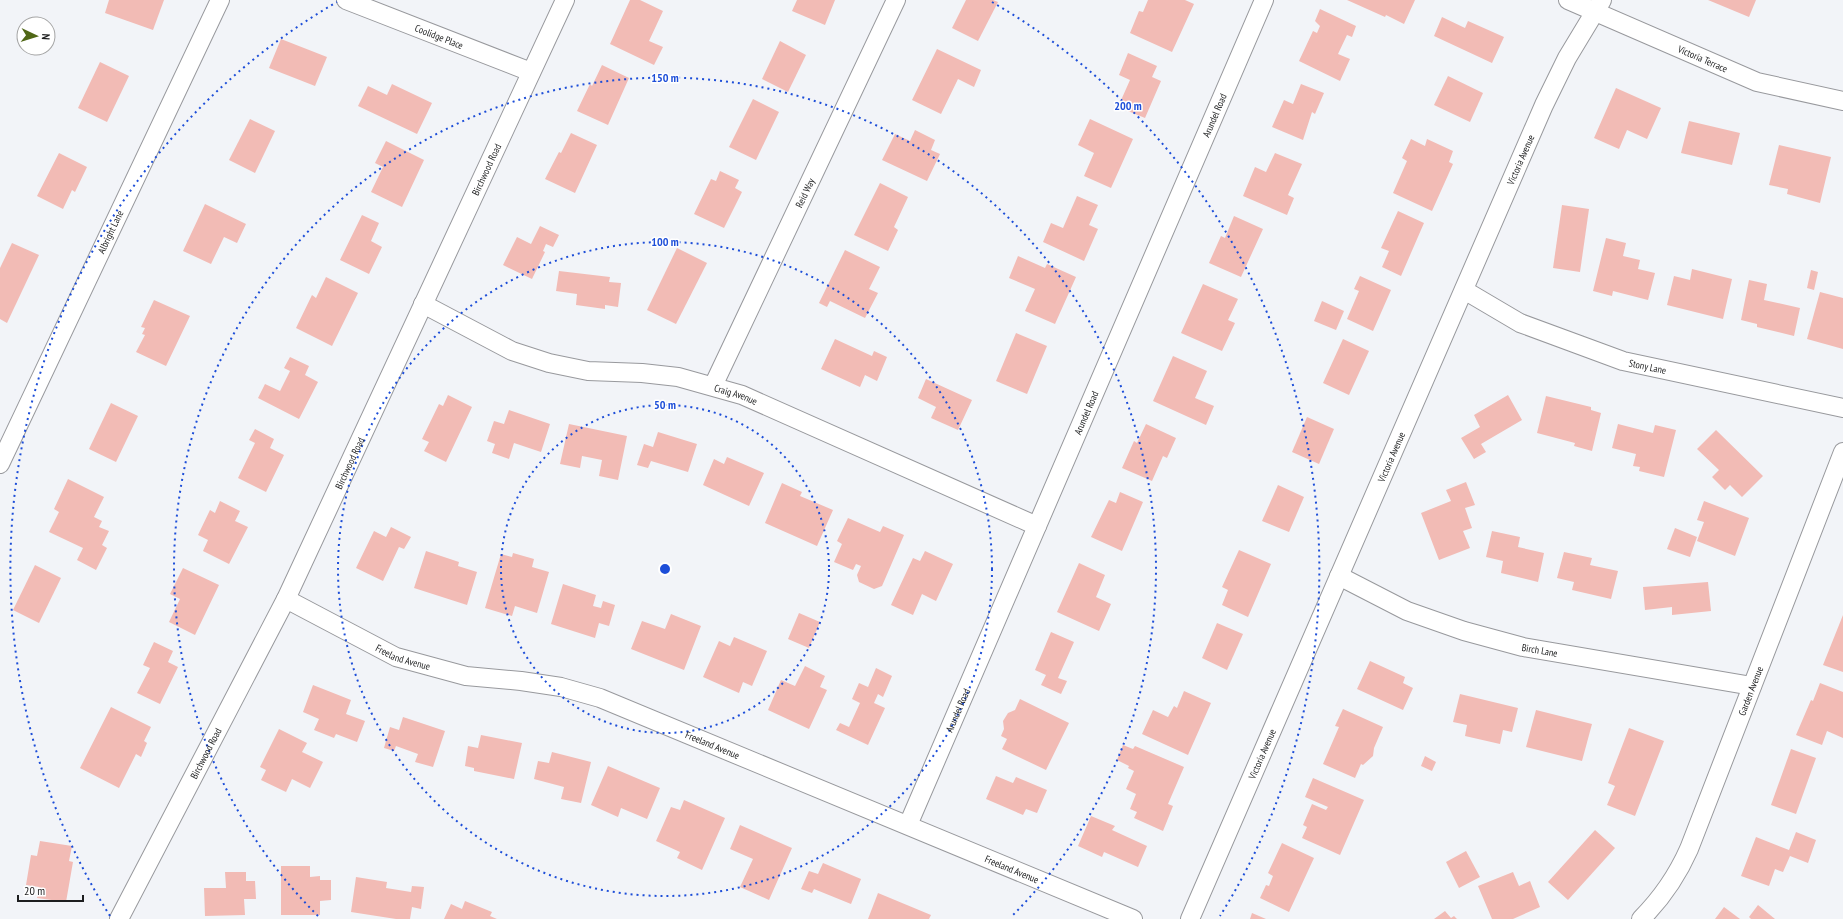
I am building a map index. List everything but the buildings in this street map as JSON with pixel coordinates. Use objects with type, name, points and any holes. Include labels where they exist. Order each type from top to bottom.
[{"type":"street","name":"Albright Lane","points":[[0,464],[220,0]]},
{"type":"street","name":"Coolidge Place","points":[[346,0],[532,72]]},
{"type":"street","name":"Birchwood Road","points":[[119,919],[286,599],[565,0]]},
{"type":"street","name":"Reid Way","points":[[713,386],[896,0]]},
{"type":"street","name":"Arundel Road","points":[[908,825],[1264,0]]},
{"type":"street","name":"Victoria Terrace","points":[[1568,0],[1598,6],[1757,82],[1843,101]]},
{"type":"street","name":"Victoria Avenue","points":[[1190,919],[1544,105],[1567,58],[1598,6]]},
{"type":"street","name":"Stony Lane","points":[[1464,290],[1520,323],[1623,361],[1843,408]]},
{"type":"street","name":"Craig Avenue","points":[[423,304],[512,351],[549,363],[588,371],[642,373],[678,377],[742,395],[1037,526]]},
{"type":"street","name":"Garden Avenue","points":[[1641,919],[1658,902],[1678,873],[1689,850],[1843,452]]},
{"type":"street","name":"Birch Lane","points":[[1340,576],[1407,611],[1464,632],[1523,647],[1752,686]]},
{"type":"street","name":"Freeland Avenue","points":[[286,599],[396,657],[413,663],[466,676],[521,681],[561,687],[600,698],[1134,919]]}]
